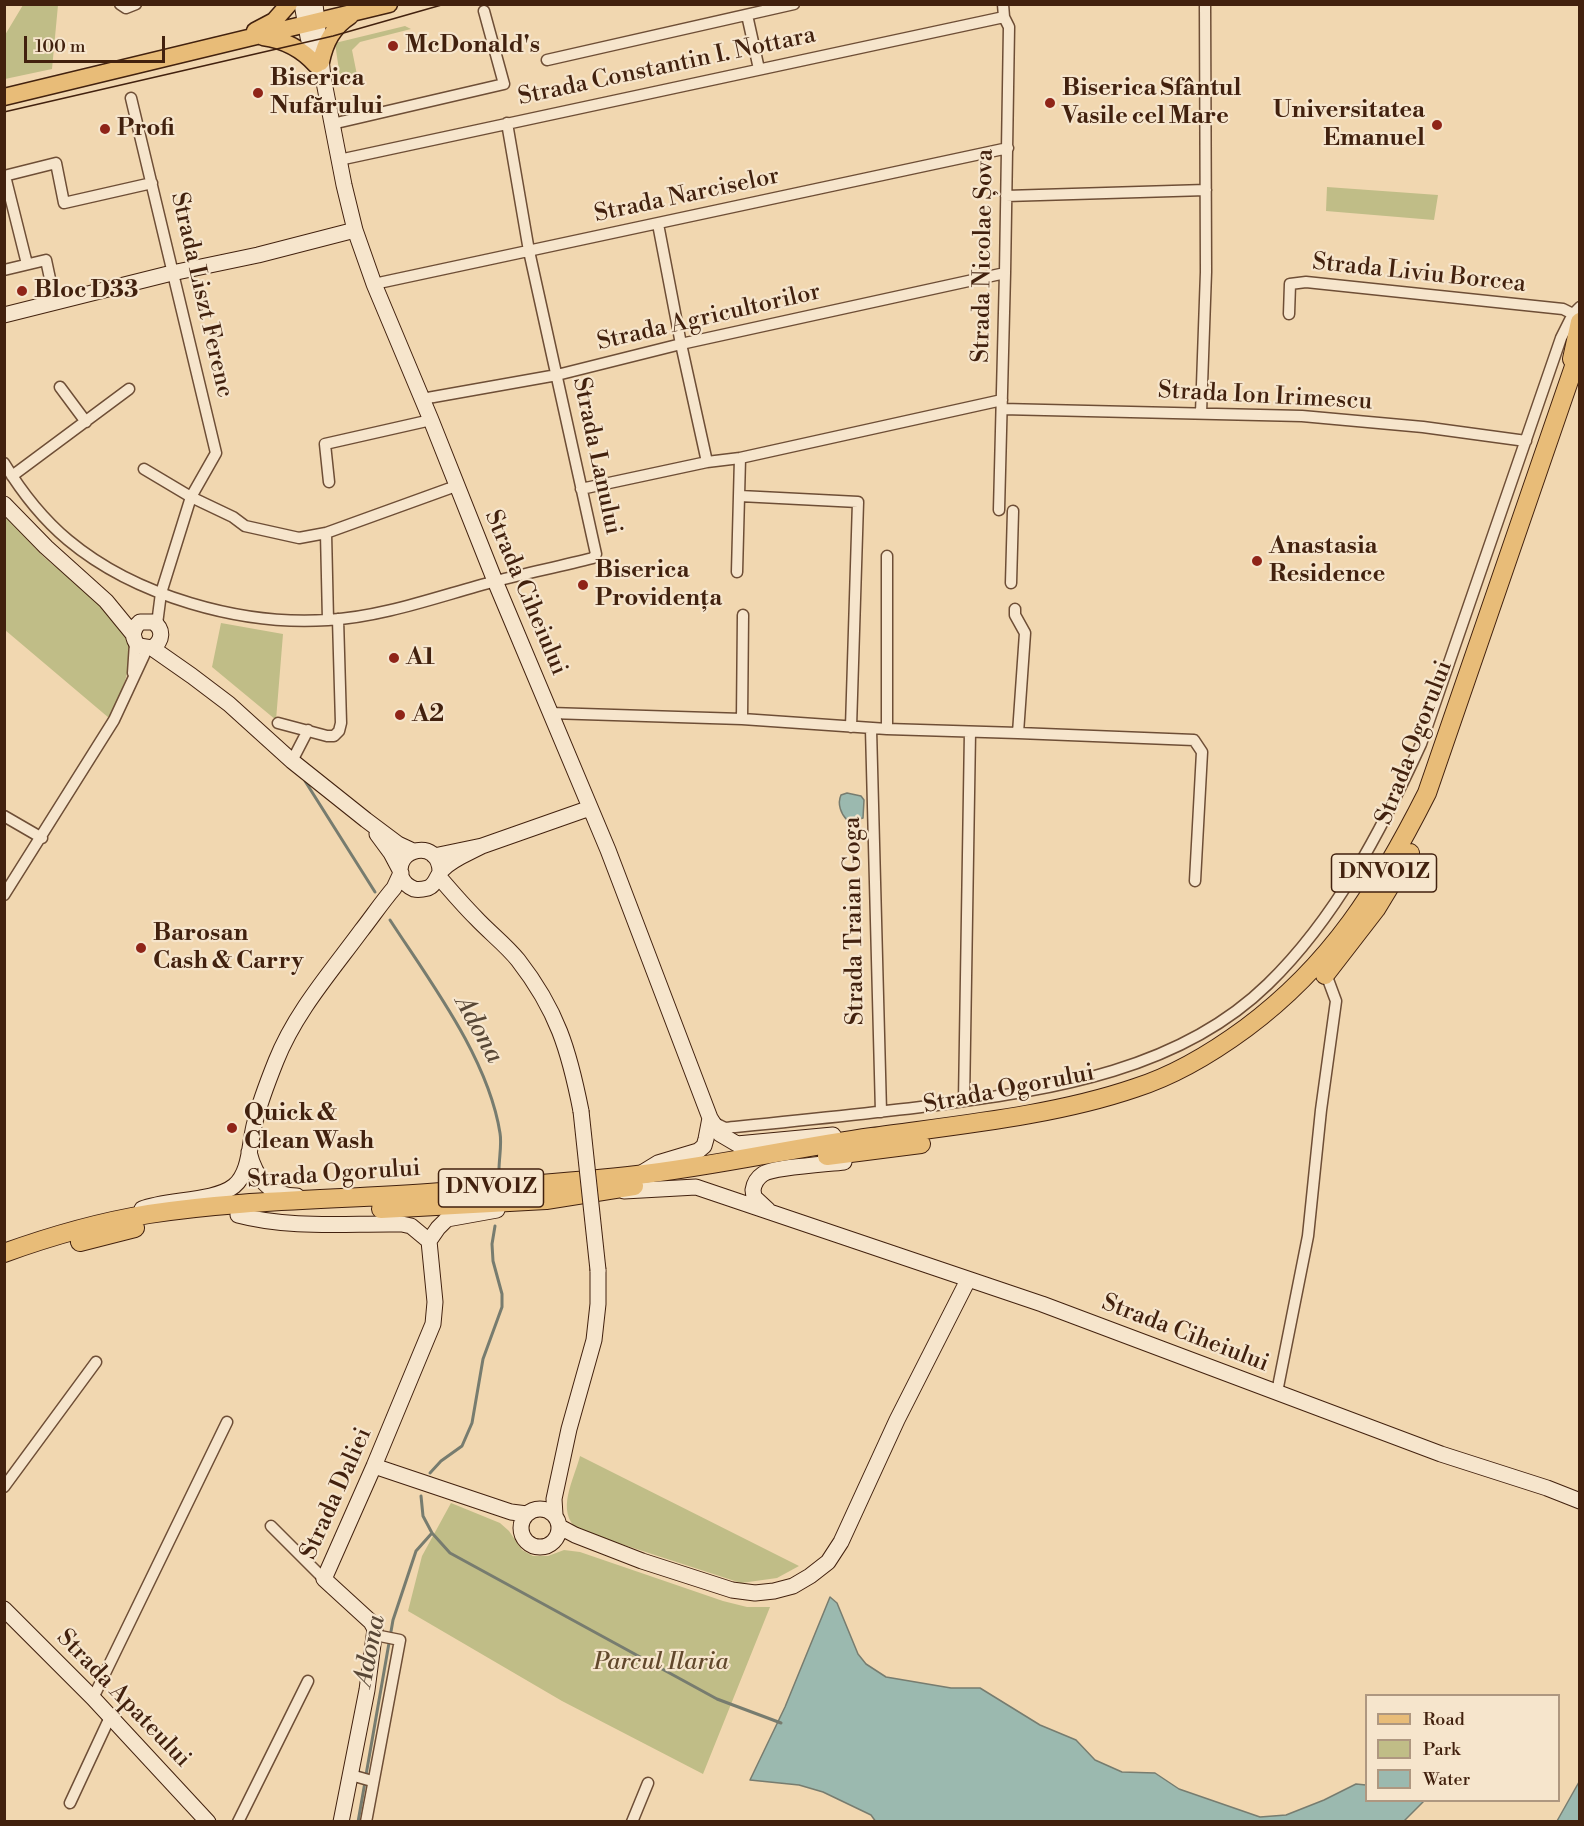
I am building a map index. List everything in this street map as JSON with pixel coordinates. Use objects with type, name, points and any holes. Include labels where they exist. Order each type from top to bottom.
[{"type":"highway","points":[[1573,385],[1577,314]]},
{"type":"highway","name":"Strada Ogorului","points":[[4,1266],[54,1248],[126,1230],[182,1220],[238,1215],[546,1200],[748,1167],[893,1148],[1068,1118],[1155,1092],[1193,1075],[1257,1036],[1300,1000],[1326,974],[1376,909],[1413,848],[1456,743],[1573,385],[1580,349]]},
{"type":"highway","name":"Strada Ogorului","points":[[4,1253],[123,1218],[216,1206],[389,1197],[639,1175],[955,1126],[1099,1099],[1156,1081],[1195,1062],[1226,1043],[1291,992],[1320,963],[1364,906],[1398,850],[1427,793],[1573,385]]},
{"type":"main road","points":[[236,42],[245,34],[274,21],[289,4]]},
{"type":"main road","points":[[4,97],[311,23],[356,7],[389,4]]},
{"type":"main road","points":[[259,36],[292,45],[320,68],[327,42],[356,7]]},
{"type":"street","points":[[120,4],[126,8],[136,4]]},
{"type":"street","points":[[302,4],[311,23]]},
{"type":"street","points":[[311,23],[315,4]]},
{"type":"street","points":[[547,60],[794,4]]},
{"type":"street","name":"Strada Nicolae Șova","points":[[999,510],[1008,148],[1009,27],[1004,17],[1004,4]]},
{"type":"street","points":[[1201,413],[1206,272],[1205,4]]},
{"type":"street","points":[[332,124],[504,84],[484,11]]},
{"type":"street","points":[[747,15],[759,69]]},
{"type":"street","name":"Strada Constantin I. Nottara","points":[[339,160],[1004,17]]},
{"type":"street","name":"Strada Ciheiului","points":[[311,23],[355,230],[374,284],[608,850],[710,1118],[720,1134],[736,1144],[835,1135],[875,1137]]},
{"type":"street","name":"Strada Liszt Ferenc","points":[[42,838],[114,720],[132,685],[146,634],[191,497],[216,453],[130,98]]},
{"type":"street","name":"Strada Lanului","points":[[495,581],[593,558],[596,554],[529,251],[507,123]]},
{"type":"street","name":"Strada Narciselor","points":[[374,284],[1008,148]]},
{"type":"street","points":[[27,264],[4,176],[56,163],[64,203],[152,183]]},
{"type":"street","points":[[1006,196],[1206,190]]},
{"type":"street","points":[[658,224],[707,462]]},
{"type":"street","points":[[4,315],[355,230]]},
{"type":"street","points":[[4,270],[45,260],[55,302]]},
{"type":"street","name":"Strada Agricultorilor","points":[[422,399],[557,375],[681,344],[1005,273]]},
{"type":"street","name":"Strada Liviu Borcea","points":[[1289,314],[1290,284],[1306,282],[1563,309],[1577,314]]},
{"type":"street","points":[[639,1175],[658,1163],[698,1152],[706,1139],[710,1118],[725,1128],[881,1112],[964,1101],[1080,1081],[1160,1054],[1198,1036],[1223,1021],[1268,985],[1296,954],[1351,877],[1407,776],[1421,744],[1561,339],[1577,314]]},
{"type":"street","points":[[60,387],[86,422]]},
{"type":"street","points":[[12,476],[129,389]]},
{"type":"street","name":"Strada Ion Irimescu","points":[[581,489],[707,462],[740,458],[1002,405],[1302,416],[1423,427],[1526,441]]},
{"type":"street","points":[[329,482],[325,444],[431,420]]},
{"type":"street","points":[[737,572],[740,458]]},
{"type":"street","points":[[4,463],[34,504],[67,540],[108,567],[180,600],[255,617],[333,620],[425,602],[495,581]]},
{"type":"street","points":[[144,469],[191,497],[233,517],[245,526],[299,538],[326,533],[456,486]]},
{"type":"street","points":[[740,495],[858,502],[851,727]]},
{"type":"street","points":[[4,504],[46,547],[106,601],[192,676],[229,704],[292,761],[398,844],[413,851],[424,850],[434,856],[438,860],[439,874],[474,917],[516,958],[550,1008],[571,1062],[581,1111],[598,1270],[598,1304],[594,1340],[569,1429],[554,1499],[559,1533],[552,1544]]},
{"type":"street","points":[[1011,583],[1013,511]]},
{"type":"street","points":[[278,723],[327,736],[334,736],[339,731],[326,533]]},
{"type":"street","points":[[887,556],[887,729]]},
{"type":"street","points":[[1015,609],[1015,615],[1025,633],[1018,733]]},
{"type":"street","points":[[742,719],[743,615]]},
{"type":"street","points":[[550,713],[742,719],[871,729],[1194,741],[1202,752],[1195,881]]},
{"type":"street","name":"Strada Traian Goga","points":[[871,729],[881,1112]]},
{"type":"street","points":[[292,761],[308,730]]},
{"type":"street","points":[[964,1101],[970,732]]},
{"type":"street","points":[[434,856],[482,846],[590,808]]},
{"type":"street","points":[[4,816],[42,838],[4,895]]},
{"type":"street","points":[[366,820],[391,853],[404,880],[418,889],[436,894],[474,917]]},
{"type":"street","points":[[362,930],[394,901],[418,889],[430,887],[439,874],[482,846]]},
{"type":"street","points":[[123,1218],[156,1204],[202,1197],[227,1190],[239,1181],[244,1173],[254,1122],[277,1059],[289,1034],[323,979],[394,888],[404,859],[413,851]]},
{"type":"street","points":[[1277,1392],[1308,1236],[1321,1110],[1336,1001],[1326,974]]},
{"type":"street","name":"Strada Ciheiului","points":[[773,1214],[754,1197],[755,1182],[766,1172],[845,1162],[893,1148]]},
{"type":"street","points":[[249,1152],[257,1175],[268,1188],[278,1192],[292,1196],[389,1197]]},
{"type":"street","name":"Strada Ciheiului","points":[[600,1192],[696,1187],[1042,1304],[1441,1454],[1580,1501]]},
{"type":"street","points":[[238,1215],[258,1221],[286,1223],[402,1224],[411,1226],[429,1241],[443,1222],[453,1216],[546,1200]]},
{"type":"street","name":"Strada Daliei","points":[[375,1635],[371,1622],[324,1579],[433,1324],[435,1302],[429,1241]]},
{"type":"street","points":[[455,1495],[508,1520],[534,1546],[546,1547],[568,1542],[642,1561],[732,1590],[755,1593],[774,1592],[793,1586],[828,1562],[842,1542],[897,1420],[968,1280]]},
{"type":"street","points":[[4,1487],[96,1362]]},
{"type":"street","points":[[93,1698],[227,1422]]},
{"type":"street","points":[[521,1532],[521,1526],[532,1511],[569,1429]]},
{"type":"street","points":[[374,1466],[511,1512],[544,1509],[557,1521],[642,1561]]},
{"type":"street","points":[[270,1526],[324,1579]]},
{"type":"street","name":"Strada Apateului","points":[[4,1609],[93,1698],[208,1821]]},
{"type":"street","points":[[341,1821],[367,1690],[375,1635],[400,1640],[366,1821]]},
{"type":"street","points":[[238,1821],[308,1681]]},
{"type":"street","points":[[70,1803],[111,1717]]},
{"type":"street","points":[[351,1775],[372,1781]]},
{"type":"street","points":[[632,1821],[648,1783]]},
{"type":"green space","points":[[23,5],[58,5],[52,69],[5,79],[5,35]]},
{"type":"green space","points":[[405,26],[411,29],[360,42],[352,50],[358,80],[341,84],[335,43]]},
{"type":"green space","points":[[1327,187],[1438,195],[1434,220],[1326,211]]},
{"type":"green space","points":[[4,514],[45,558],[105,609],[124,632],[129,652],[128,672],[109,718],[5,630]]},
{"type":"green space","points":[[221,623],[283,634],[276,720],[212,667]]},
{"type":"green space","points":[[580,1456],[799,1566],[777,1578],[741,1583],[578,1530],[571,1522],[567,1505]]},
{"type":"green space","name":"Parcul Ilaria","points":[[451,1503],[500,1523],[509,1531],[522,1550],[533,1556],[548,1556],[564,1550],[580,1552],[723,1601],[747,1607],[770,1607],[703,1774],[562,1701],[408,1611],[422,1556]]},
{"type":"water","points":[[847,793],[861,796],[864,800],[863,818],[854,821],[847,820],[843,815],[840,809],[840,798],[841,795]]},
{"type":"water","points":[[830,1597],[837,1603],[858,1654],[866,1664],[886,1677],[951,1688],[980,1688],[1040,1725],[1076,1740],[1095,1760],[1122,1772],[1155,1773],[1179,1789],[1260,1817],[1286,1815],[1356,1784],[1365,1785],[1365,1802],[1423,1802],[1403,1822],[876,1822],[871,1815],[823,1792],[799,1785],[750,1780],[785,1707]]},
{"type":"water","points":[[1579,1782],[1579,1821],[1557,1821]]},
{"type":"waterway","name":"Adona","points":[[305,781],[375,892]]},
{"type":"waterway","name":"Adona","points":[[390,920],[440,995],[484,1077],[494,1105],[500,1133],[499,1170]]},
{"type":"waterway","name":"Adona","points":[[430,1473],[441,1461],[462,1446],[472,1423],[483,1359],[502,1307],[502,1294],[493,1261],[492,1244],[495,1226]]},
{"type":"waterway","name":"Adona","points":[[366,1775],[393,1620],[416,1551],[432,1533],[423,1516],[421,1496]]},
{"type":"waterway","points":[[432,1533],[450,1553],[717,1699],[781,1723]]},
{"type":"waterway","name":"Adona","points":[[358,1822],[365,1782]]},
{"type":"tram line","points":[[4,112],[333,36],[445,4]]},
{"type":"place","name":"McDonald's","points":[[393,46]]},
{"type":"place","name":"Biserica Nufărului","points":[[258,93]]},
{"type":"place","name":"Biserica Sfântul Vasile cel Mare","points":[[1050,103]]},
{"type":"place","name":"Universitatea Emanuel","points":[[1437,125]]},
{"type":"place","name":"Profi","points":[[105,129]]},
{"type":"place","name":"Bloc D33","points":[[22,291]]},
{"type":"place","name":"Anastasia Residence","points":[[1257,561]]},
{"type":"place","name":"Biserica Providența","points":[[583,585]]},
{"type":"place","name":"A1","points":[[394,658]]},
{"type":"place","name":"A2","points":[[400,715]]},
{"type":"place","name":"Barosan Cash & Carry","points":[[141,948]]},
{"type":"place","name":"Quick & Clean Wash","points":[[232,1128]]}]
